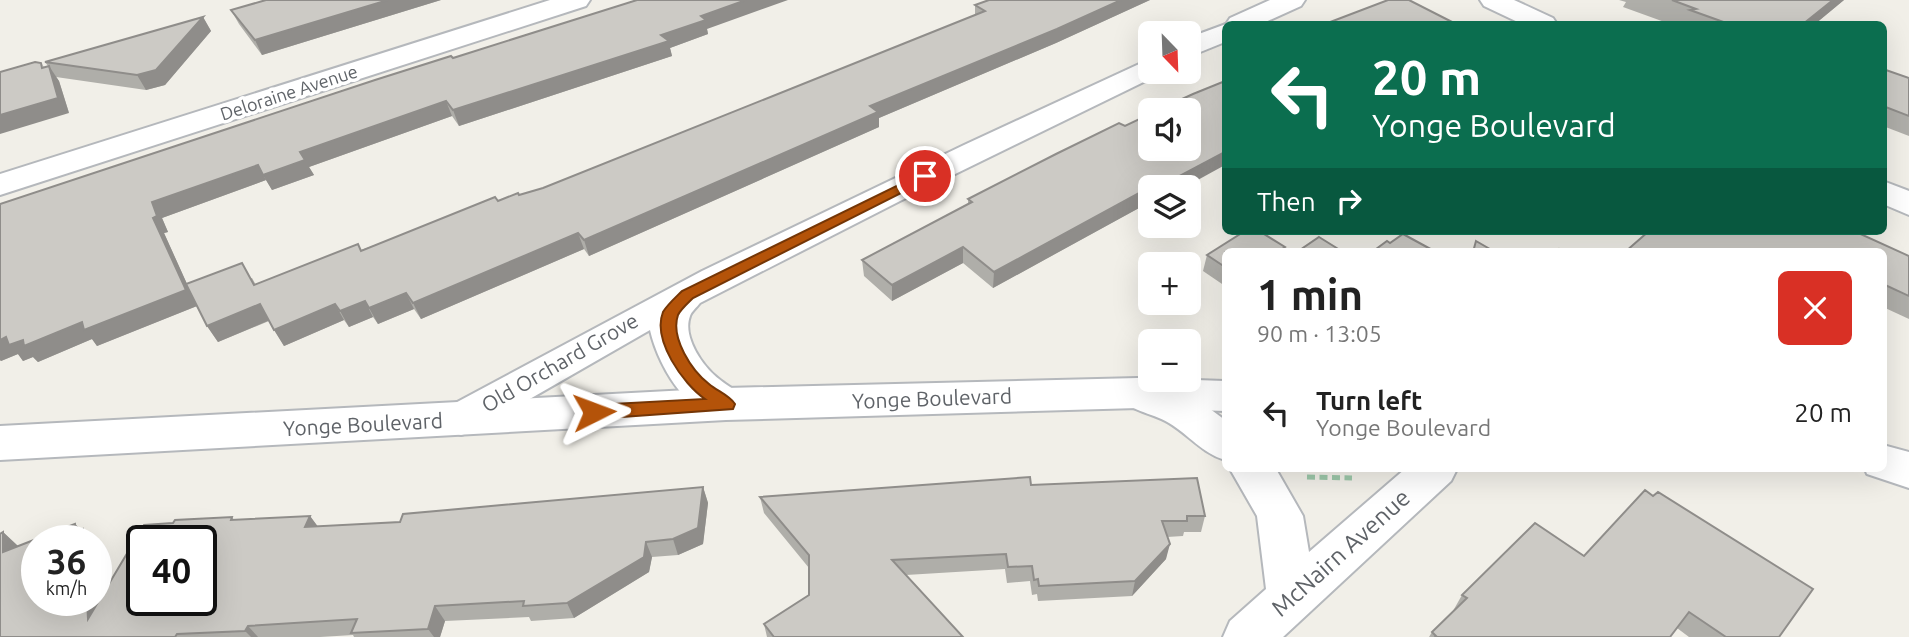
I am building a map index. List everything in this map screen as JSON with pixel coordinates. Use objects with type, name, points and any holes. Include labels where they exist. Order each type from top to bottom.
[{"type":"street","name":"Deloraine Avenue","points":[[0,185],[577,0]]},
{"type":"street","points":[[1246,21],[1292,0]]},
{"type":"street","points":[[1493,0],[1537,21]]},
{"type":"street","points":[[1201,44],[1222,33]]},
{"type":"street","name":"Old Orchard Grove","points":[[461,419],[582,348],[812,231],[1138,74]]},
{"type":"street","points":[[1887,193],[1909,204]]},
{"type":"street","points":[[687,295],[671,313],[668,332],[686,372],[703,389],[726,404]]},
{"type":"street","name":"Yonge Boulevard","points":[[1138,393],[1183,411],[1222,441]]},
{"type":"street","name":"Yonge Boulevard","points":[[0,443],[726,404],[1138,393],[1222,396]]},
{"type":"street","points":[[1887,460],[1909,458]]},
{"type":"street","points":[[1887,462],[1909,470]]},
{"type":"street","points":[[1254,472],[1280,516],[1292,598]]},
{"type":"street","name":"McNairn Avenue","points":[[1248,637],[1432,472]]},
{"type":"path","points":[[1299,476],[1352,478]]},
{"type":"building","points":[[266,0],[388,0],[255,40],[231,10]]},
{"type":"building","points":[[637,0],[746,0],[701,16],[706,20],[661,35],[669,41],[453,110],[446,101],[300,152],[305,160],[263,175],[258,165],[152,202],[157,216],[153,218],[186,290],[84,330],[82,322],[24,346],[23,340],[9,345],[6,337],[0,340],[0,204],[375,80]]},
{"type":"building","points":[[989,0],[1121,0],[870,106],[878,112],[584,240],[578,233],[413,303],[406,293],[369,308],[365,301],[340,311],[335,304],[274,330],[260,304],[207,326],[186,284],[242,263],[254,285],[358,244],[361,251],[495,197],[498,201],[518,193],[519,195],[543,188],[985,11],[975,5]]},
{"type":"building","points":[[1388,0],[1409,0],[1450,21],[1333,21]]},
{"type":"building","points":[[1672,0],[1833,0],[1807,21],[1721,21],[1690,10],[1696,9]]},
{"type":"building","points":[[203,17],[156,70],[137,75],[45,62]]},
{"type":"building","points":[[35,62],[41,63],[42,68],[49,66],[58,98],[0,115],[0,72]]},
{"type":"building","points":[[1887,70],[1909,78],[1909,116],[1887,108]]},
{"type":"building","points":[[1222,82],[1222,154],[1182,175],[1138,175],[1138,194],[994,272],[963,247],[892,285],[862,260],[972,202],[968,199],[1119,123],[1125,126],[1138,120],[1138,161],[1201,161],[1201,98],[1184,98]]},
{"type":"building","points":[[1239,235],[1266,235],[1285,247],[1222,248],[1222,265],[1207,255]]},
{"type":"building","points":[[1405,235],[1429,248],[1377,248],[1387,241],[1390,243]]},
{"type":"building","points":[[1644,235],[1863,235],[1909,256],[1909,296],[1887,286],[1887,248],[1630,248]]},
{"type":"building","points":[[1319,237],[1337,248],[1303,248]]},
{"type":"building","points":[[1476,241],[1488,248],[1474,248]]},
{"type":"building","points":[[1030,477],[1031,485],[1197,478],[1205,516],[1187,516],[1187,521],[1162,521],[1170,544],[1135,581],[1039,586],[1038,579],[1034,580],[1032,566],[1008,567],[1006,554],[892,560],[963,637],[774,637],[764,624],[809,595],[809,555],[760,497]]},
{"type":"building","points":[[703,487],[698,528],[673,539],[646,542],[644,557],[567,603],[523,606],[524,601],[435,606],[428,629],[351,633],[357,619],[248,626],[245,631],[177,634],[175,637],[0,637],[0,534],[3,532],[3,552],[21,545],[21,616],[88,616],[88,619],[90,616],[112,616],[112,579],[126,555],[126,616],[217,616],[217,525],[144,525],[173,523],[175,520],[310,516],[305,527],[400,522],[403,514]]},
{"type":"building","points":[[1645,490],[1653,496],[1658,492],[1813,589],[1779,637],[1726,637],[1689,612],[1670,637],[1435,637],[1432,632],[1467,598],[1462,595],[1535,523],[1584,556]]},
{"type":"route","points":[[594,412],[726,404],[703,389],[686,372],[668,332],[671,313],[687,295],[925,176]]}]
